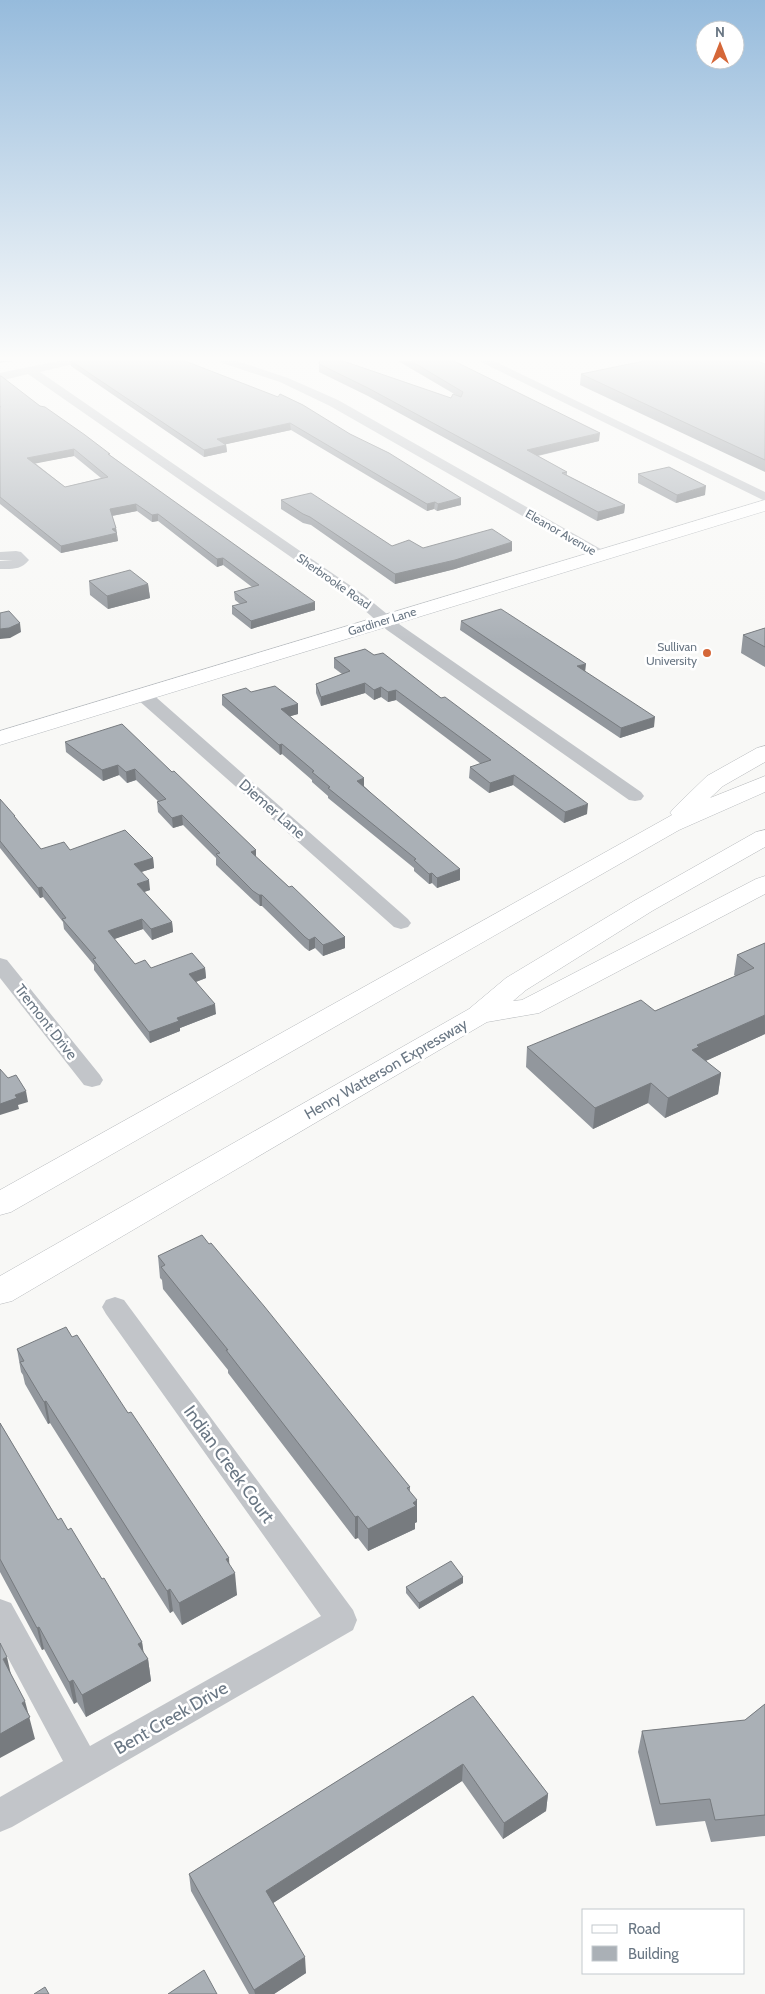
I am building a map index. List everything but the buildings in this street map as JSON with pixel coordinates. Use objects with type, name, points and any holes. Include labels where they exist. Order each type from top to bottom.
[{"type":"main road","name":"Gardiner Lane","points":[[0,738],[765,505]]},
{"type":"main road","points":[[670,825],[715,781],[765,753]]},
{"type":"main road","points":[[0,1204],[670,825],[765,783]]},
{"type":"main road","name":"Henry Watterson Expressway","points":[[0,1292],[479,1015],[516,984],[643,906],[765,837]]},
{"type":"main road","points":[[479,1015],[529,1007],[765,884]]},
{"type":"street","name":"Sherbrooke Road","points":[[151,454],[359,598],[401,633],[635,796]]},
{"type":"street","name":"Eleanor Avenue","points":[[424,454],[601,555]]},
{"type":"street","points":[[677,454],[765,497]]},
{"type":"street","name":"Diemer Lane","points":[[142,695],[401,924]]},
{"type":"street","name":"Tremont Drive","points":[[0,964],[92,1080]]},
{"type":"street","name":"Indian Creek Court","points":[[115,1307],[342,1620]]},
{"type":"street","points":[[0,1613],[84,1767]]},
{"type":"street","name":"Bent Creek Drive","points":[[0,1815],[342,1620]]},
{"type":"place","name":"Sullivan University","points":[[707,653]]}]
